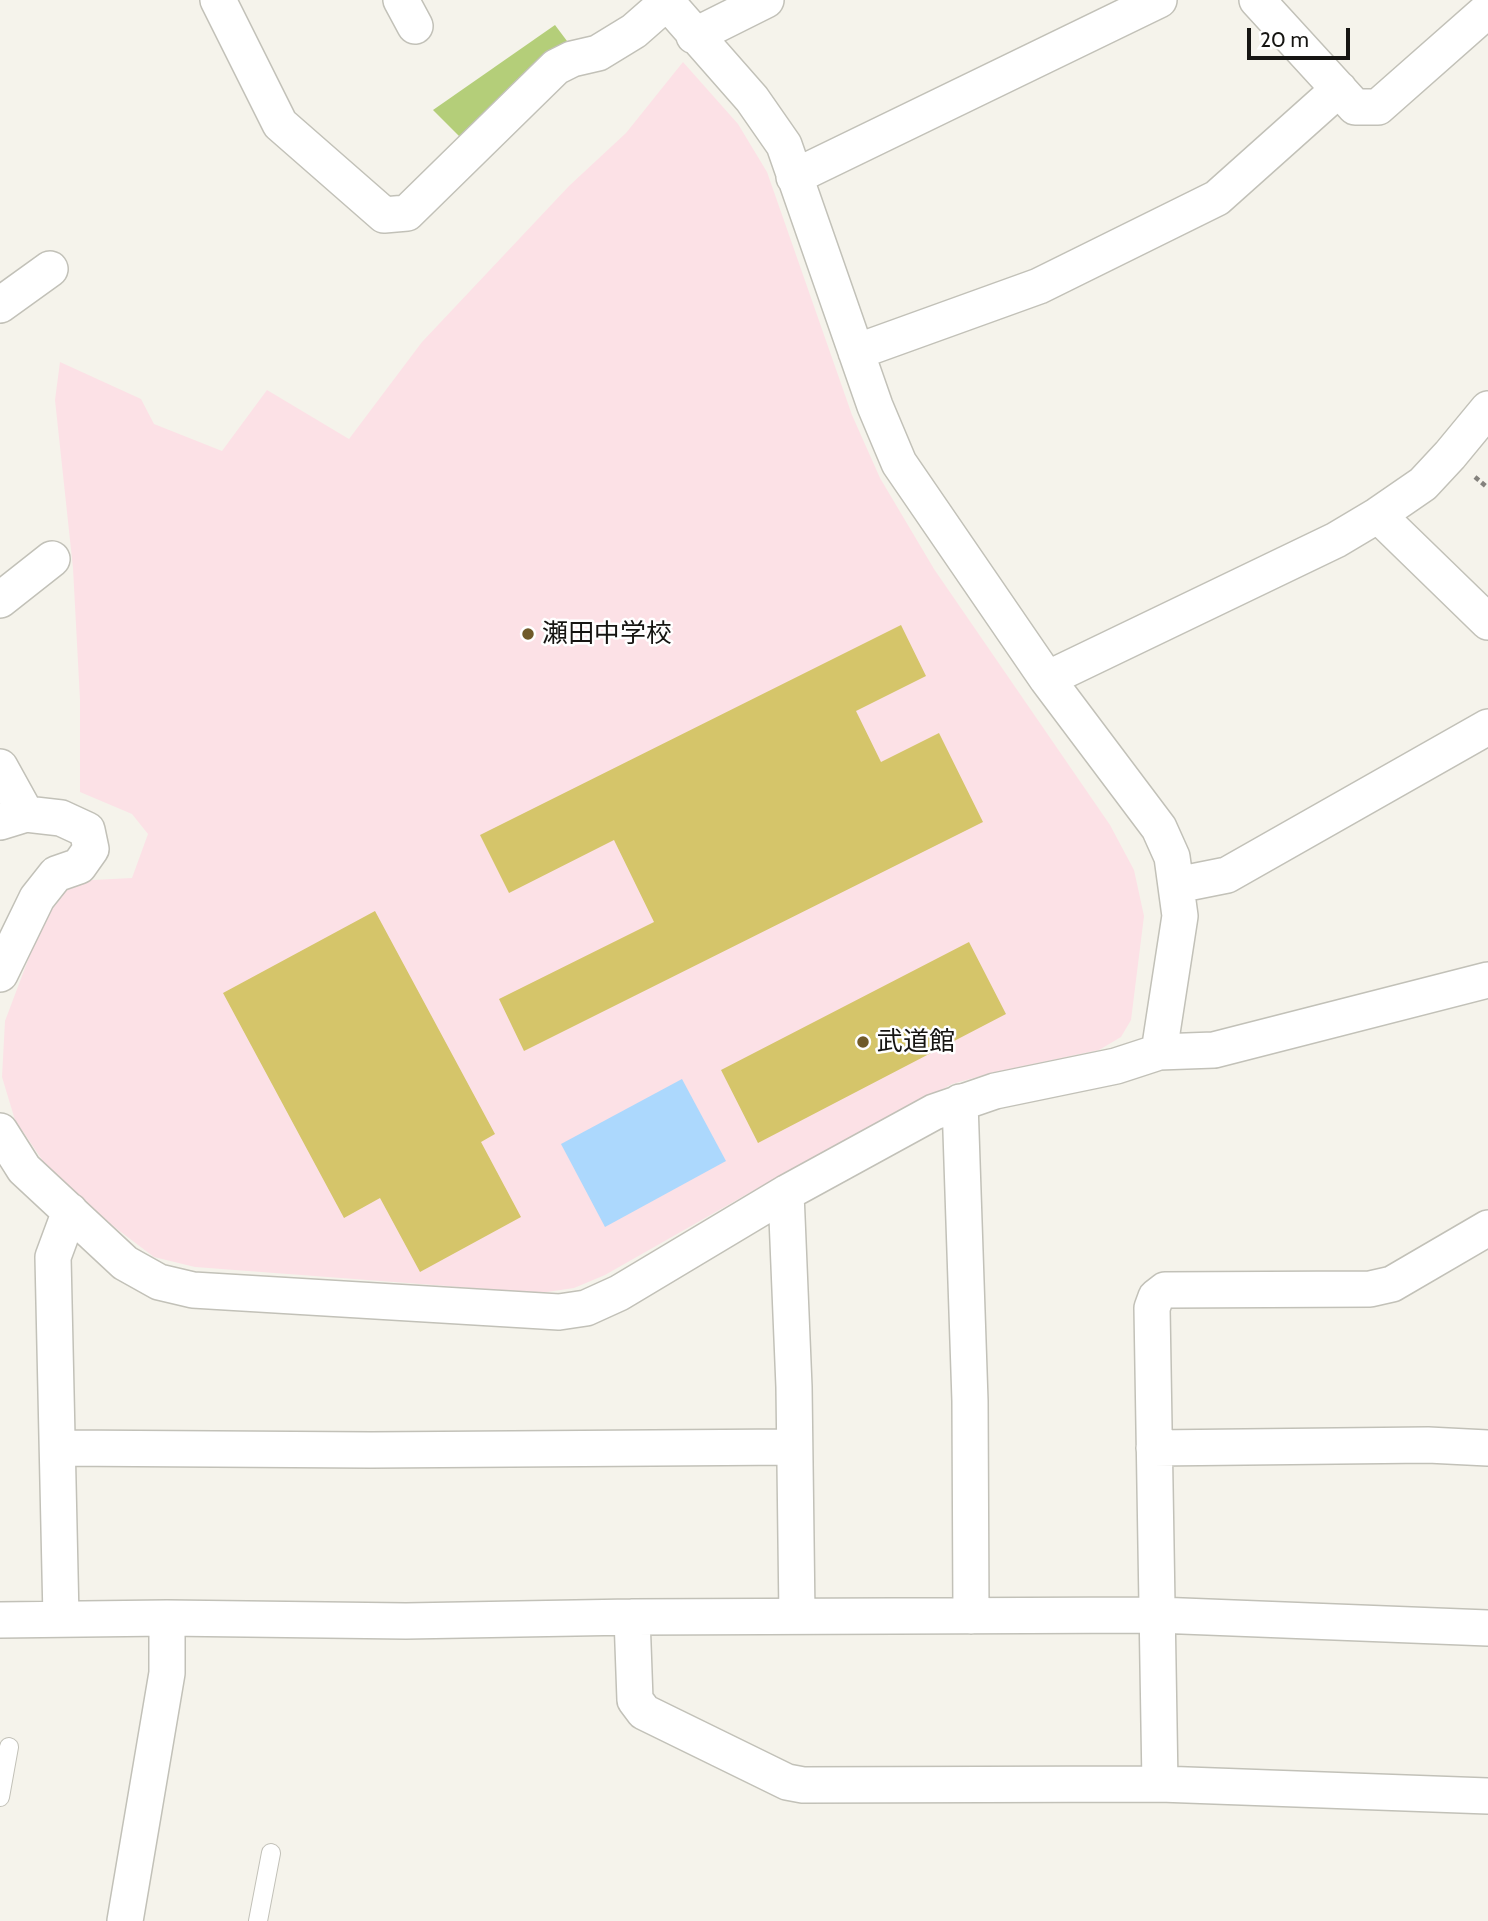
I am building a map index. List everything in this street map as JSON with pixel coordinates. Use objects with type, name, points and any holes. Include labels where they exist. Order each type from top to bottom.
[{"type":"street","points":[[218,0],[280,124],[384,215],[407,214],[556,67],[572,59],[598,53],[634,31],[666,1],[752,99],[784,145],[875,407],[899,463],[1047,679],[1159,828],[1172,856],[1180,916],[1159,1052]]},
{"type":"street","points":[[695,36],[766,0]]},
{"type":"street","points":[[794,177],[1114,10],[1159,0]]},
{"type":"street","points":[[1257,0],[1355,107],[1378,107],[1488,10]]},
{"type":"street","points":[[856,352],[1039,286],[1217,198],[1339,89]]},
{"type":"street","points":[[0,305],[50,269]]},
{"type":"street","points":[[1047,679],[1336,540],[1378,515],[1423,484],[1488,409]]},
{"type":"street","points":[[1378,515],[1488,622]]},
{"type":"street","points":[[0,600],[52,559]]},
{"type":"street","points":[[1177,885],[1227,875],[1488,727]]},
{"type":"street","points":[[0,767],[13,818],[61,818],[87,830],[91,849],[79,866],[56,874],[37,898],[0,974]]},
{"type":"street","points":[[0,1131],[24,1169],[125,1263],[159,1282],[193,1290],[559,1312],[586,1308],[619,1293],[786,1193],[934,1112],[960,1102],[995,1091],[1116,1066],[1159,1052],[1214,1050],[1488,980]]},
{"type":"street","points":[[960,1102],[970,1401],[971,1616]]},
{"type":"street","points":[[786,1193],[797,1616]]},
{"type":"street","points":[[61,1618],[53,1257],[70,1211]]},
{"type":"street","points":[[1160,1784],[1152,1308],[1156,1297],[1165,1290],[1370,1289],[1392,1284],[1488,1228]]},
{"type":"street","points":[[1154,1448],[1428,1445],[1488,1448]]},
{"type":"street","points":[[58,1448],[371,1450],[794,1447]]},
{"type":"street","points":[[0,1620],[1157,1615],[1488,1628]]},
{"type":"street","points":[[632,1617],[635,1700],[644,1712],[787,1782],[803,1785],[1160,1784],[1488,1796]]},
{"type":"street","points":[[125,1921],[167,1673],[167,1618]]},
{"type":"lane","points":[[0,1797],[9,1747]]},
{"type":"lane","points":[[258,1921],[271,1853]]},
{"type":"shaded area","name":"瀬田中学校","points":[[683,62],[738,124],[767,172],[852,415],[880,478],[934,569],[1110,825],[1134,870],[1144,916],[1131,1020],[1121,1037],[1099,1050],[952,1084],[756,1189],[605,1275],[574,1288],[540,1293],[195,1267],[154,1257],[113,1226],[47,1167],[15,1120],[2,1077],[5,1021],[47,916],[74,881],[132,878],[148,834],[132,814],[80,792],[80,700],[73,568],[55,400],[60,362],[141,399],[154,424],[222,451],[267,390],[349,439],[422,342],[569,186],[626,133]]},
{"type":"green space","points":[[555,25],[567,41],[464,141],[433,110]]},
{"type":"water","points":[[682,1079],[726,1161],[605,1227],[561,1144]]},
{"type":"building","points":[[901,625],[926,676],[856,711],[881,762],[939,733],[983,822],[524,1051],[499,999],[654,922],[614,840],[509,893],[480,835]]},
{"type":"building","points":[[375,911],[495,1134],[481,1142],[521,1217],[420,1272],[380,1198],[344,1218],[223,993]]},
{"type":"building","name":"武道館","points":[[969,942],[1006,1014],[758,1143],[721,1070]]},
{"type":"place","name":"瀬田中学校","points":[[528,634]]},
{"type":"place","name":"武道館","points":[[863,1042]]}]
